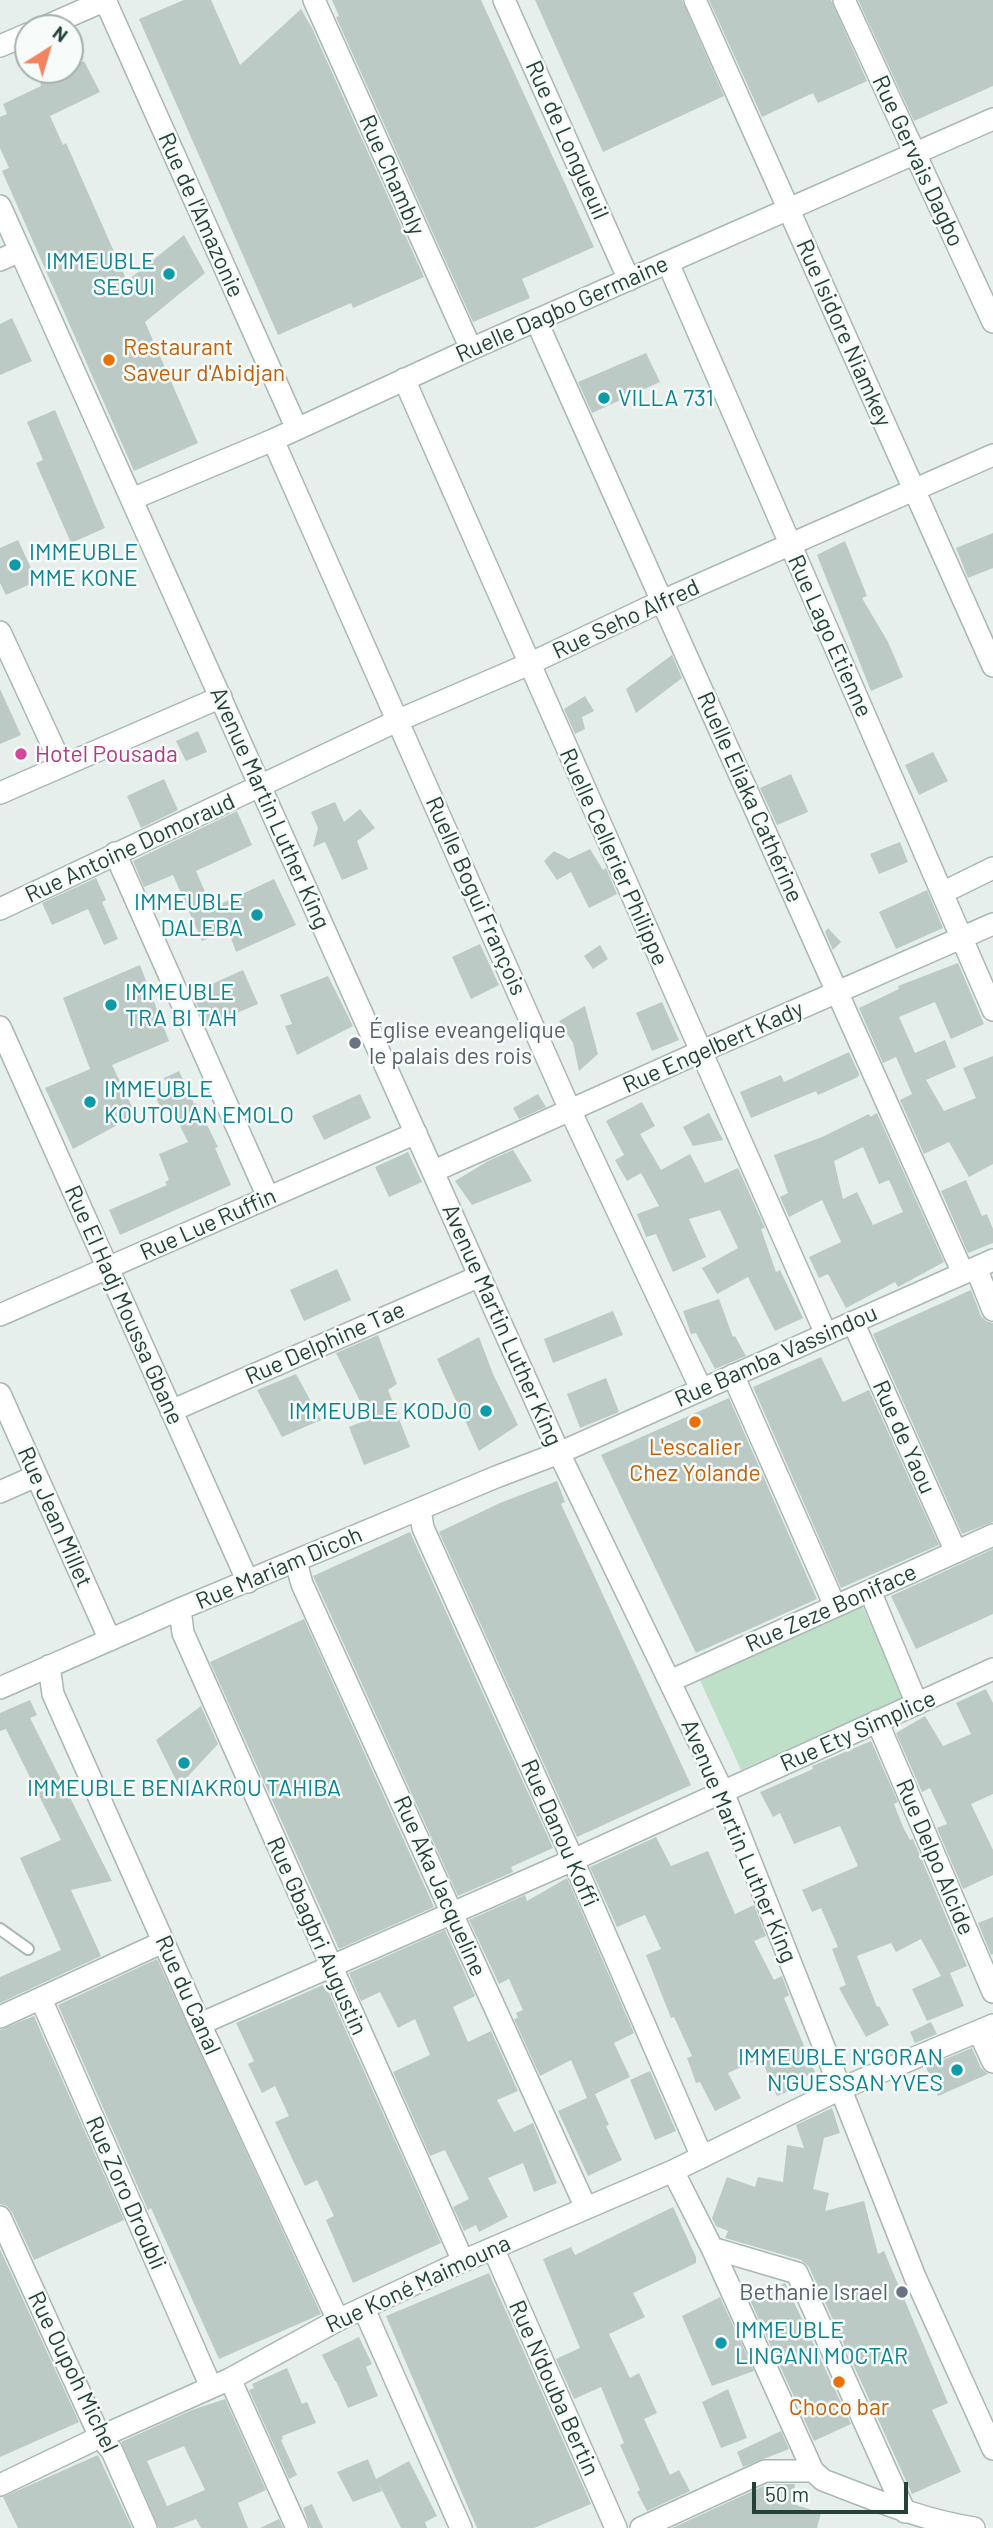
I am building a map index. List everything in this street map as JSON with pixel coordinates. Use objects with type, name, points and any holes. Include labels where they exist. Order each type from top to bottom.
[{"type":"street","points":[[74,14],[105,0]]},
{"type":"street","name":"Rue de l'Amazonie","points":[[105,0],[298,429]]},
{"type":"street","name":"Rue Chambly","points":[[314,0],[471,349]]},
{"type":"street","name":"Rue de Longueuil","points":[[504,0],[629,279]]},
{"type":"street","name":"Rue Isidore Niamkey","points":[[695,0],[993,666]]},
{"type":"street","name":"Rue Gervais Dagbo","points":[[844,0],[993,322]]},
{"type":"street","name":"Ruelle Dagbo Germaine","points":[[132,499],[298,429],[536,320],[993,119]]},
{"type":"street","name":"Avenue Martin Luther King","points":[[0,206],[559,1453],[723,1792],[915,2277],[993,2449]]},
{"type":"street","points":[[0,260],[20,251]]},
{"type":"street","name":"Rue Lago Etienne","points":[[668,262],[993,1010]]},
{"type":"street","name":"Ruelle Eliaka Cathérine","points":[[536,320],[837,992],[977,1267],[993,1310]]},
{"type":"street","name":"Ruelle Cellerier Philippe","points":[[404,379],[826,1334]]},
{"type":"street","name":"Ruelle Bogui François","points":[[273,440],[570,1110],[701,1390]]},
{"type":"street","name":"Rue Seho Alfred","points":[[261,787],[399,720],[993,455]]},
{"type":"street","points":[[0,632],[62,766]]},
{"type":"street","points":[[0,793],[220,697]]},
{"type":"street","name":"Rue Antoine Domoraud","points":[[0,909],[261,787]]},
{"type":"street","points":[[115,853],[268,1197]]},
{"type":"street","points":[[942,893],[993,868]]},
{"type":"street","name":"Rue Engelbert Kady","points":[[434,1171],[993,924]]},
{"type":"street","name":"Rue El Hadj Moussa Gbane","points":[[0,1027],[248,1581]]},
{"type":"street","name":"Rue Lue Ruffin","points":[[0,1315],[416,1133]]},
{"type":"street","name":"Rue Bamba Vassindou","points":[[559,1453],[977,1267]]},
{"type":"street","name":"Rue Delphine Tae","points":[[171,1411],[480,1276]]},
{"type":"street","name":"Rue de Yaou","points":[[853,1322],[956,1552]]},
{"type":"street","points":[[733,1375],[835,1606]]},
{"type":"street","name":"Rue Jean Millet","points":[[0,1394],[110,1640]]},
{"type":"street","name":"Rue Mariam Dicoh","points":[[0,1688],[180,1609],[559,1453]]},
{"type":"street","points":[[0,1492],[36,1476]]},
{"type":"street","name":"Rue Danou Koffi","points":[[420,1509],[423,1528],[573,1860],[702,2157]]},
{"type":"street","name":"Rue Zeze Boniface","points":[[670,1681],[993,1535]]},
{"type":"street","name":"Rue Aka Jacqueline","points":[[296,1562],[302,1584],[586,2208]]},
{"type":"street","points":[[870,1591],[917,1704]]},
{"type":"street","name":"Rue Gbagbri Augustin","points":[[180,1609],[183,1633],[463,2261]]},
{"type":"street","name":"Rue du Canal","points":[[49,1666],[53,1694],[200,2024],[338,2320]]},
{"type":"street","name":"Rue Ety Simplice","points":[[200,2024],[573,1860],[993,1669]]},
{"type":"street","name":"Rue Delpo Alcide","points":[[877,1721],[993,1992]]},
{"type":"street","points":[[0,2017],[163,1942]]},
{"type":"street","name":"Rue Zoro Droubli","points":[[41,1999],[221,2383],[297,2528]]},
{"type":"street","points":[[986,2029],[993,2062]]},
{"type":"street","name":"Rue Koné Maimouna","points":[[0,2485],[221,2383],[338,2320],[463,2261],[673,2171],[840,2089],[986,2029]]},
{"type":"street","points":[[673,2171],[712,2248],[813,2471],[823,2480],[905,2512],[945,2524],[974,2528]]},
{"type":"street","name":"Rue Oupoh Michel","points":[[0,2217],[100,2437],[112,2451],[146,2528]]},
{"type":"street","name":"Rue N'douba Bertin","points":[[493,2248],[616,2528]]},
{"type":"street","points":[[712,2248],[797,2273],[905,2512]]},
{"type":"street","points":[[364,2309],[461,2528]]},
{"type":"street","points":[[640,2528],[765,2471],[813,2471]]},
{"type":"lane","points":[[0,1929],[28,1949]]},
{"type":"green space","points":[[862,1605],[904,1697],[741,1770],[699,1678]]},
{"type":"building","points":[[184,0],[211,0],[240,65],[301,9],[424,277],[353,308],[351,303],[278,335],[139,19]]},
{"type":"building","points":[[332,0],[481,0],[594,247],[522,279],[530,298],[473,322],[336,17],[339,16]]},
{"type":"building","points":[[535,0],[682,0],[724,96],[603,152]]},
{"type":"building","points":[[709,0],[831,0],[867,81],[818,103],[813,93],[762,117]]},
{"type":"building","points":[[858,0],[993,0],[993,86],[914,121]]},
{"type":"building","points":[[84,61],[100,92],[50,116],[63,145],[66,143],[127,281],[184,235],[205,273],[145,322],[198,443],[134,471],[2,171],[9,168],[0,148],[0,117],[7,114],[3,104],[41,86],[84,84]]},
{"type":"building","points":[[12,318],[32,361],[0,375],[0,324]]},
{"type":"building","name":"VILLA 731","points":[[646,353],[660,382],[592,413],[578,382]]},
{"type":"building","points":[[55,410],[105,528],[71,543],[36,463],[43,460],[27,422]]},
{"type":"building","points":[[993,533],[993,568],[968,578],[956,548]]},
{"type":"building","name":"IMMEUBLE MME KONE","points":[[18,540],[37,581],[6,595],[0,583],[0,548]]},
{"type":"building","points":[[845,541],[867,596],[862,598],[888,642],[903,677],[871,691],[817,555]]},
{"type":"building","points":[[672,655],[682,678],[636,713],[626,689]]},
{"type":"building","points":[[0,689],[21,735],[0,744]]},
{"type":"building","points":[[585,696],[594,711],[582,717],[585,729],[575,734],[564,709]]},
{"type":"building","points":[[198,731],[207,752],[186,761],[176,741]]},
{"type":"building","points":[[933,752],[948,781],[919,795],[905,765]]},
{"type":"building","points":[[791,774],[808,812],[777,825],[760,788]]},
{"type":"building","points":[[164,779],[178,810],[141,828],[127,796]]},
{"type":"building","points":[[335,802],[344,822],[360,809],[375,828],[357,841],[368,869],[342,880],[325,842],[313,847],[318,828],[311,812]]},
{"type":"building","points":[[237,811],[252,845],[196,871],[212,908],[274,879],[296,925],[236,952],[228,930],[202,941],[173,875],[144,887],[133,861]]},
{"type":"building","points":[[900,842],[908,862],[879,874],[870,854]]},
{"type":"building","points":[[590,849],[603,870],[606,868],[617,894],[589,908],[571,872],[557,880],[544,861],[554,851],[569,859]]},
{"type":"building","points":[[96,878],[106,900],[102,902],[118,939],[104,945],[88,909],[52,925],[42,903]]},
{"type":"building","points":[[927,890],[943,928],[896,949],[879,912]]},
{"type":"building","points":[[828,928],[841,942],[833,950],[825,932]]},
{"type":"building","points":[[480,944],[499,985],[471,999],[452,957]]},
{"type":"building","points":[[600,945],[608,959],[593,969],[584,956]]},
{"type":"building","points":[[958,963],[984,1024],[951,1039],[935,1002],[899,1017],[915,1053],[945,1040],[956,1067],[926,1080],[944,1111],[976,1098],[963,1068],[993,1056],[993,1164],[969,1177],[949,1142],[924,1154],[900,1100],[912,1094],[896,1057],[883,1063],[859,1008],[899,989],[898,986]]},
{"type":"building","points":[[140,965],[169,1041],[112,1065],[136,1115],[73,1149],[45,1088],[90,1069],[63,998]]},
{"type":"building","points":[[243,970],[258,1004],[206,1026],[192,993]]},
{"type":"building","points":[[328,976],[353,1026],[297,1055],[285,1026],[292,1024],[280,995]]},
{"type":"building","points":[[662,1002],[679,1040],[652,1051],[636,1013]]},
{"type":"building","points":[[585,1006],[598,1054],[579,1071],[573,1043],[559,1021]]},
{"type":"building","points":[[849,1052],[858,1077],[818,1095],[816,1091],[751,1118],[740,1092],[781,1075],[784,1082]]},
{"type":"building","points":[[179,1071],[218,1147],[215,1148],[231,1185],[120,1235],[109,1210],[167,1185],[165,1182],[169,1180],[159,1154],[188,1142],[171,1108],[162,1112],[156,1097],[170,1091],[164,1078]]},
{"type":"building","points":[[360,1094],[371,1118],[324,1140],[312,1116]]},
{"type":"building","points":[[538,1094],[546,1107],[519,1119],[513,1108]]},
{"type":"building","points":[[642,1102],[655,1126],[640,1134],[661,1170],[690,1154],[705,1183],[738,1168],[765,1228],[761,1229],[776,1272],[780,1270],[803,1318],[775,1331],[748,1277],[717,1294],[702,1268],[738,1248],[720,1210],[689,1219],[706,1257],[673,1272],[656,1234],[646,1237],[637,1214],[659,1206],[641,1173],[627,1181],[615,1160],[624,1155],[606,1121]]},
{"type":"building","points":[[709,1113],[723,1140],[693,1146],[683,1127]]},
{"type":"building","points":[[877,1113],[944,1262],[898,1287],[895,1282],[846,1308],[828,1274],[819,1278],[809,1257],[841,1242],[822,1200],[789,1217],[780,1197],[788,1193],[774,1155],[822,1137],[869,1114],[870,1117]],"holes":[[[863,1147],[879,1184],[889,1180],[903,1212],[873,1225],[857,1192],[843,1199],[834,1161]]]},
{"type":"building","points":[[513,1150],[532,1181],[472,1205],[455,1181]]},
{"type":"building","points":[[408,1152],[422,1182],[389,1197],[375,1167]]},
{"type":"building","points":[[966,1180],[982,1216],[987,1214],[993,1229],[993,1243],[968,1253],[941,1191]]},
{"type":"building","points":[[337,1269],[351,1300],[304,1321],[290,1290]]},
{"type":"building","points":[[971,1290],[981,1316],[993,1323],[993,1522],[962,1534],[873,1334]]},
{"type":"building","points":[[719,1299],[733,1337],[735,1336],[746,1356],[715,1369],[696,1333],[691,1334],[683,1311]]},
{"type":"building","points":[[613,1311],[623,1335],[553,1363],[544,1339]]},
{"type":"building","points":[[378,1335],[397,1384],[388,1390],[410,1447],[364,1465],[349,1427],[369,1419],[336,1353]]},
{"type":"building","points":[[479,1337],[493,1374],[518,1425],[479,1451],[437,1359]]},
{"type":"building","points":[[821,1357],[843,1402],[869,1390],[939,1545],[841,1588],[753,1387]]},
{"type":"building","points":[[296,1374],[321,1420],[282,1437],[257,1390]]},
{"type":"building","points":[[606,1378],[619,1412],[580,1428],[567,1394]]},
{"type":"building","points":[[729,1398],[817,1599],[696,1653],[601,1455]]},
{"type":"building","points":[[557,1481],[565,1502],[561,1504],[691,1785],[577,1837],[439,1532],[500,1503]]},
{"type":"building","points":[[410,1532],[553,1848],[511,1867],[513,1872],[458,1896],[313,1576]]},
{"type":"building","points":[[993,1549],[993,1614],[916,1649],[891,1596]]},
{"type":"building","points":[[304,1619],[434,1907],[339,1949],[210,1662]]},
{"type":"building","points":[[986,1689],[993,1703],[993,1794],[971,1804],[993,1850],[993,1875],[963,1889],[937,1828],[947,1824],[930,1788],[922,1792],[896,1733],[925,1716],[943,1746],[971,1734],[956,1703]]},
{"type":"building","points":[[30,1700],[37,1715],[30,1718],[112,1881],[71,1890],[101,1956],[0,2003],[0,1977],[61,1950],[20,1858],[61,1840],[6,1729],[0,1731],[0,1713]]},
{"type":"building","name":"IMMEUBLE BENIAKROU TAHIBA","points":[[201,1706],[218,1744],[179,1786],[156,1740]]},
{"type":"building","points":[[871,1741],[898,1802],[894,1804],[903,1827],[910,1840],[913,1839],[967,1966],[950,1973],[964,2006],[927,2021],[912,1989],[941,1976],[921,1939],[896,1952],[891,1943],[857,1956],[877,2007],[879,2006],[889,2025],[866,2037],[839,1988],[846,1985],[832,1949],[838,1947],[821,1908],[812,1912],[802,1890],[858,1866],[840,1826],[794,1844],[780,1813],[773,1817],[760,1792]]},
{"type":"building","points":[[656,1837],[671,1866],[708,1851],[735,1914],[754,1905],[766,1936],[754,1941],[774,1980],[782,1976],[789,1995],[784,1998],[815,2072],[802,2078],[805,2084],[777,2096],[761,2058],[728,2073],[741,2098],[715,2111],[700,2082],[696,2083],[687,2058],[692,2056],[674,2017],[671,2018],[646,1955],[661,1949],[645,1915],[617,1927],[590,1867]]},
{"type":"building","points":[[567,1878],[634,2033],[614,2043],[630,2077],[595,2094],[622,2160],[588,2176],[558,2111],[587,2098],[571,2060],[540,2076],[514,2019],[518,2018],[516,2013],[523,2010],[509,1979],[499,1984],[469,1920],[525,1895],[527,1901]]},
{"type":"building","points":[[993,1917],[993,1954],[991,1955],[978,1923]]},
{"type":"building","points":[[445,1930],[475,1996],[453,2007],[468,2042],[491,2031],[518,2091],[497,2100],[514,2132],[533,2123],[557,2183],[534,2192],[523,2163],[488,2178],[508,2217],[479,2232],[476,2225],[464,2231],[453,2207],[469,2199],[445,2150],[430,2156],[393,2072],[430,2055],[415,2019],[398,2028],[380,1992],[361,2001],[349,1973]]},
{"type":"building","points":[[157,1959],[321,2314],[219,2359],[151,2208],[148,2210],[58,2005]]},
{"type":"building","points":[[325,1984],[441,2243],[353,2283],[326,2220],[334,2216],[317,2180],[305,2186],[275,2122],[289,2116],[275,2086],[262,2093],[248,2064],[254,2061],[236,2023]]},
{"type":"building","points":[[34,2016],[124,2220],[34,2260],[12,2212],[7,2206],[0,2204],[0,2030]]},
{"type":"building","points":[[931,2022],[937,2034],[915,2043],[910,2032]]},
{"type":"building","name":"IMMEUBLE N'GORAN N'GUESSAN YVES","points":[[972,2048],[981,2068],[988,2074],[938,2096],[926,2067]]},
{"type":"building","points":[[650,2071],[676,2131],[655,2140],[630,2080]]},
{"type":"building","points":[[832,2108],[840,2133],[824,2138],[813,2189],[829,2193],[825,2211],[864,2201],[878,2254],[884,2251],[948,2403],[932,2410],[961,2472],[912,2494],[809,2267],[801,2260],[725,2238],[728,2231],[716,2226],[712,2218],[727,2177],[755,2187],[758,2177],[783,2182],[787,2145],[804,2148],[796,2125]]},
{"type":"building","points":[[673,2207],[696,2257],[696,2263],[633,2293],[645,2317],[609,2334],[630,2378],[639,2373],[657,2413],[644,2419],[670,2475],[679,2470],[690,2491],[647,2511],[637,2492],[640,2490],[620,2445],[624,2443],[601,2387],[574,2399],[556,2359],[580,2348],[543,2259],[571,2247],[575,2255]]},
{"type":"building","points":[[0,2249],[79,2422],[0,2457]]},
{"type":"building","points":[[489,2273],[591,2504],[534,2528],[477,2528],[386,2316]]},
{"type":"building","points":[[785,2283],[851,2424],[814,2441],[750,2300]]},
{"type":"building","name":"IMMEUBLE LINGANI MOCTAR","points":[[720,2297],[754,2371],[712,2386],[682,2316]]},
{"type":"building","points":[[359,2337],[372,2364],[366,2367],[378,2396],[348,2408],[322,2355]]},
{"type":"building","points":[[287,2368],[302,2404],[307,2402],[316,2423],[282,2436],[281,2440],[297,2475],[289,2479],[249,2390],[254,2388],[252,2384]]},
{"type":"building","points":[[728,2389],[747,2438],[721,2448],[702,2402]]},
{"type":"building","points":[[225,2399],[266,2490],[238,2503],[248,2528],[201,2528],[196,2519],[173,2528],[159,2528],[121,2442],[192,2410]],"holes":[[[184,2446],[205,2490],[167,2506],[147,2461]]]},
{"type":"building","points":[[781,2431],[789,2449],[743,2467],[737,2452]]},
{"type":"building","points":[[98,2455],[132,2528],[18,2528],[3,2497]]},
{"type":"building","points":[[368,2459],[376,2479],[409,2461],[437,2516],[425,2522],[427,2528],[401,2528],[378,2482],[382,2491],[353,2502],[337,2472]]},
{"type":"building","points":[[768,2484],[795,2484],[793,2504],[821,2513],[817,2528],[672,2528]]},
{"type":"building","points":[[312,2504],[323,2528],[310,2528],[303,2508]]},
{"type":"building","points":[[279,2519],[283,2528],[260,2528]]},
{"type":"place","name":"IMMEUBLE SEGUI","points":[[169,274]]},
{"type":"place","name":"Restaurant Saveur d'Abidjan","points":[[109,360]]},
{"type":"place","name":"VILLA 731","points":[[604,398]]},
{"type":"place","name":"IMMEUBLE MME KONE","points":[[15,565]]},
{"type":"place","name":"Hotel Pousada","points":[[21,754]]},
{"type":"place","name":"IMMEUBLE DALEBA","points":[[257,915]]},
{"type":"place","name":"IMMEUBLE TRA BI TAH","points":[[111,1005]]},
{"type":"place","name":"Église eveangelique le palais des rois","points":[[355,1043]]},
{"type":"place","name":"IMMEUBLE KOUTOUAN EMOLO","points":[[90,1102]]},
{"type":"place","name":"IMMEUBLE KODJO","points":[[486,1411]]},
{"type":"place","name":"L'escalier Chez Yolande","points":[[695,1422]]},
{"type":"place","name":"IMMEUBLE BENIAKROU TAHIBA","points":[[184,1763]]},
{"type":"place","name":"IMMEUBLE N'GORAN N'GUESSAN YVES","points":[[957,2070]]},
{"type":"place","name":"Bethanie Israel","points":[[902,2292]]},
{"type":"place","name":"IMMEUBLE LINGANI MOCTAR","points":[[721,2343]]},
{"type":"place","name":"Choco bar","points":[[839,2382]]}]
